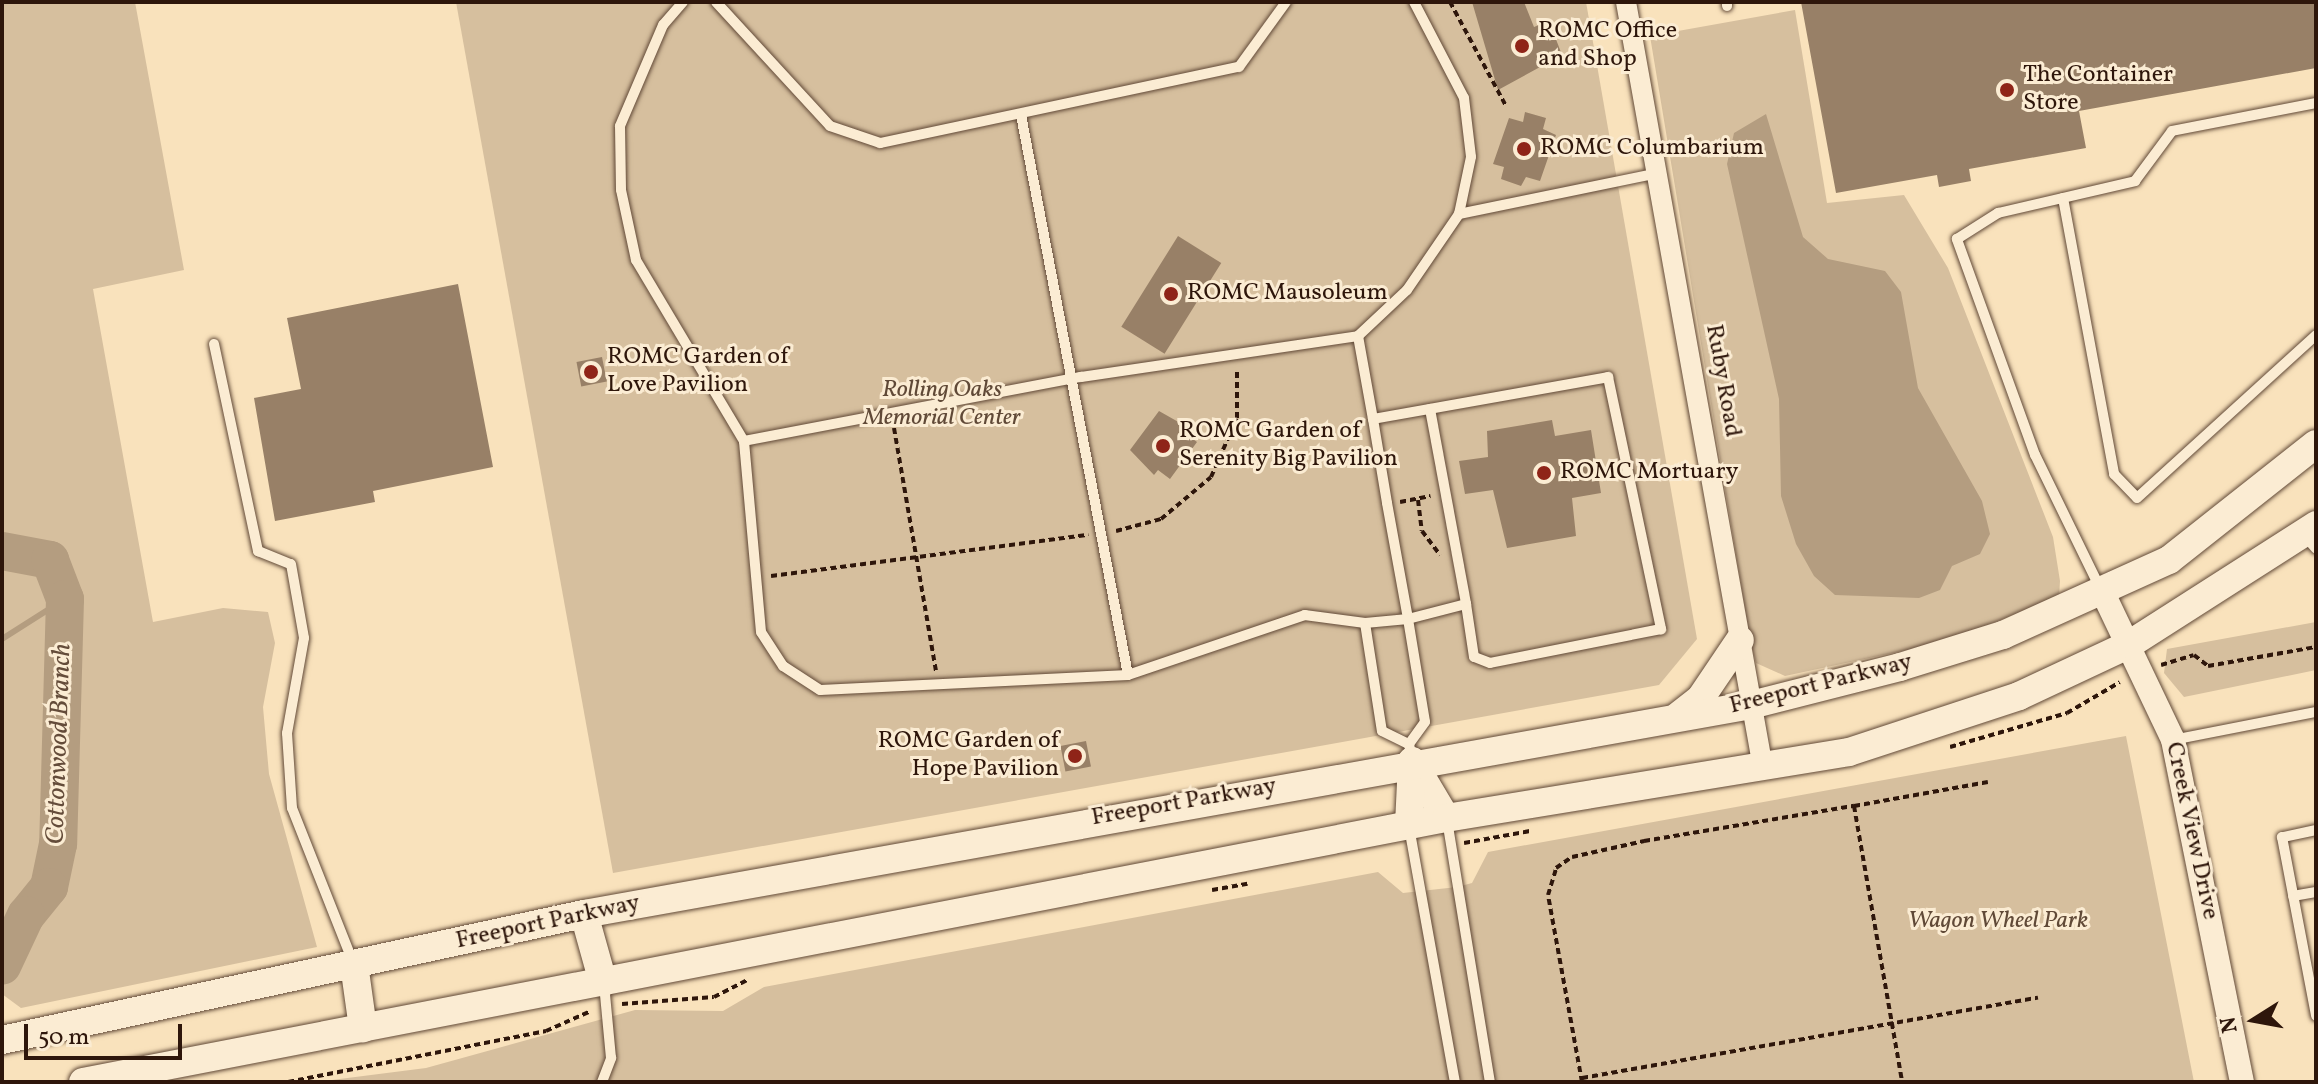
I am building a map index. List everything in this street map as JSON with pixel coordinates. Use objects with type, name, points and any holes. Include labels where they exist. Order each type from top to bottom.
[{"type":"main road","name":"Freeport Parkway","points":[[2,1040],[584,914],[1410,752],[1675,718],[1751,705],[2003,635],[2103,593],[2229,520],[2316,444]]},
{"type":"main road","points":[[83,1082],[363,1028],[605,994],[1409,825],[1763,768],[1929,728],[2130,644],[2311,536]]},
{"type":"main road","points":[[1675,718],[1700,699],[1740,640]]},
{"type":"main road","points":[[1410,752],[1446,818]]},
{"type":"main road","points":[[1409,825],[1410,752]]},
{"type":"main road","points":[[584,914],[605,994]]},
{"type":"main road","points":[[354,964],[363,1028]]},
{"type":"street","name":"Ruby Road","points":[[1626,2],[1763,768]]},
{"type":"street","name":"Creek View Drive","points":[[2103,593],[2145,670],[2173,740],[2242,1082]]},
{"type":"lane","points":[[683,2],[663,25],[620,126],[621,190],[636,260],[744,441],[761,632],[783,666],[820,690],[1128,675],[1305,615],[1365,623],[1408,619],[1466,604]]},
{"type":"lane","points":[[716,2],[830,126],[880,143],[1239,67],[1286,2]]},
{"type":"lane","points":[[744,441],[1071,379],[1358,336],[1407,290],[1459,214],[1471,157],[1467,112],[1431,25],[1414,2]]},
{"type":"lane","points":[[2103,593],[2035,455],[1957,239],[1998,213],[2135,181],[2172,131],[2316,103]]},
{"type":"lane","points":[[1021,115],[1128,675]]},
{"type":"lane","points":[[1459,214],[1658,173]]},
{"type":"lane","points":[[2063,198],[2114,474],[2137,498],[2316,335]]},
{"type":"lane","points":[[1358,336],[1425,722],[1410,752],[1382,731],[1365,623]]},
{"type":"lane","points":[[214,344],[258,551],[291,564],[304,638],[287,733],[292,808],[354,964]]},
{"type":"lane","points":[[1373,419],[1608,377],[1661,629],[1490,663],[1474,657],[1430,409]]},
{"type":"lane","points":[[2173,740],[2316,712]]},
{"type":"lane","points":[[1446,818],[1490,1082]]},
{"type":"lane","points":[[1409,825],[1455,1082]]},
{"type":"lane","points":[[2316,830],[2282,837],[2316,1016]]},
{"type":"lane","points":[[2293,896],[2316,892]]},
{"type":"lane","points":[[602,1082],[611,1058],[605,994]]},
{"type":"path","points":[[1450,2],[1506,106]]},
{"type":"path","points":[[756,578],[1101,534],[1161,519],[1211,477],[1237,418],[1236,354]]},
{"type":"path","points":[[892,413],[938,686]]},
{"type":"path","points":[[1387,503],[1418,500],[1444,491]]},
{"type":"path","points":[[1418,500],[1422,531],[1443,568]]},
{"type":"path","points":[[2145,670],[2194,655],[2208,666],[2316,647]]},
{"type":"path","points":[[1988,782],[1644,841],[1572,857],[1556,868],[1548,895],[1582,1080],[2038,998]]},
{"type":"path","points":[[1854,806],[1902,1082]]},
{"type":"path","points":[[288,1082],[546,1031],[605,994]]},
{"type":"green space","points":[[2,2],[135,2],[184,270],[93,289],[153,622],[223,608],[268,612],[275,643],[263,707],[269,774],[317,947],[21,1008],[2,994]]},
{"type":"green space","name":"Rolling Oaks Memorial Center","points":[[456,2],[1586,2],[1697,639],[1659,685],[613,873]]},
{"type":"green space","points":[[1795,10],[1827,203],[1904,195],[1948,268],[2053,537],[2060,581],[2059,597],[1944,642],[1785,676],[1756,663],[1751,645],[1650,36]]},
{"type":"green space","points":[[2316,622],[2316,670],[2184,697],[2164,673],[2167,649]]},
{"type":"green space","name":"Wagon Wheel Park","points":[[2126,736],[2194,1082],[316,1082],[426,1068],[635,1010],[723,1011],[764,987],[1378,872],[1403,893],[1457,887],[1472,883],[1488,852]]},
{"type":"shaded area","points":[[1766,114],[1803,237],[1828,259],[1885,271],[1901,292],[1918,388],[1982,501],[1990,534],[1980,554],[1952,566],[1940,590],[1919,598],[1835,595],[1814,576],[1796,544],[1781,496],[1779,399],[1727,164],[1734,133]]},
{"type":"building","name":"ROMC Office and Shop","points":[[1472,2],[1524,2],[1534,27],[1549,21],[1562,55],[1498,90]]},
{"type":"building","name":"The Container Store","points":[[1801,2],[2316,2],[2316,68],[2079,111],[2086,148],[1969,169],[1971,181],[1939,187],[1937,175],[1836,193]]},
{"type":"building","name":"ROMC Columbarium","points":[[1525,112],[1546,118],[1543,129],[1556,135],[1540,181],[1526,177],[1521,186],[1501,179],[1504,167],[1493,164],[1509,118],[1523,122]]},
{"type":"building","name":"ROMC Mausoleum","points":[[1178,236],[1221,263],[1165,354],[1121,327]]},
{"type":"building","points":[[458,284],[493,467],[373,491],[375,502],[275,521],[254,398],[301,389],[287,318]]},
{"type":"building","name":"ROMC Garden of Love Pavilion","points":[[602,357],[607,382],[581,387],[576,362]]},
{"type":"building","name":"ROMC Garden of Serenity Big Pavilion","points":[[1159,411],[1189,428],[1186,434],[1197,442],[1170,479],[1158,470],[1154,475],[1130,450]]},
{"type":"building","name":"ROMC Mortuary","points":[[1552,420],[1555,436],[1591,430],[1601,493],[1572,498],[1576,536],[1507,548],[1493,490],[1465,494],[1459,461],[1488,457],[1487,431]]},
{"type":"building","name":"ROMC Garden of Hope Pavilion","points":[[1086,741],[1091,767],[1065,771],[1060,746]]},
{"type":"waterway","name":"Cottonwood Branch","points":[[2,551],[50,560],[65,599],[58,844],[49,887],[26,915],[2,966]]},
{"type":"waterway","points":[[2,639],[65,599]]},
{"type":"place","name":"ROMC Office and Shop","points":[[1522,46]]},
{"type":"place","name":"The Container Store","points":[[2007,90]]},
{"type":"place","name":"ROMC Columbarium","points":[[1524,149]]},
{"type":"place","name":"ROMC Mausoleum","points":[[1171,294]]},
{"type":"place","name":"ROMC Garden of Love Pavilion","points":[[591,372]]},
{"type":"place","name":"ROMC Garden of Serenity Big Pavilion","points":[[1163,446]]},
{"type":"place","name":"ROMC Mortuary","points":[[1544,473]]},
{"type":"place","name":"ROMC Garden of Hope Pavilion","points":[[1075,756]]}]
